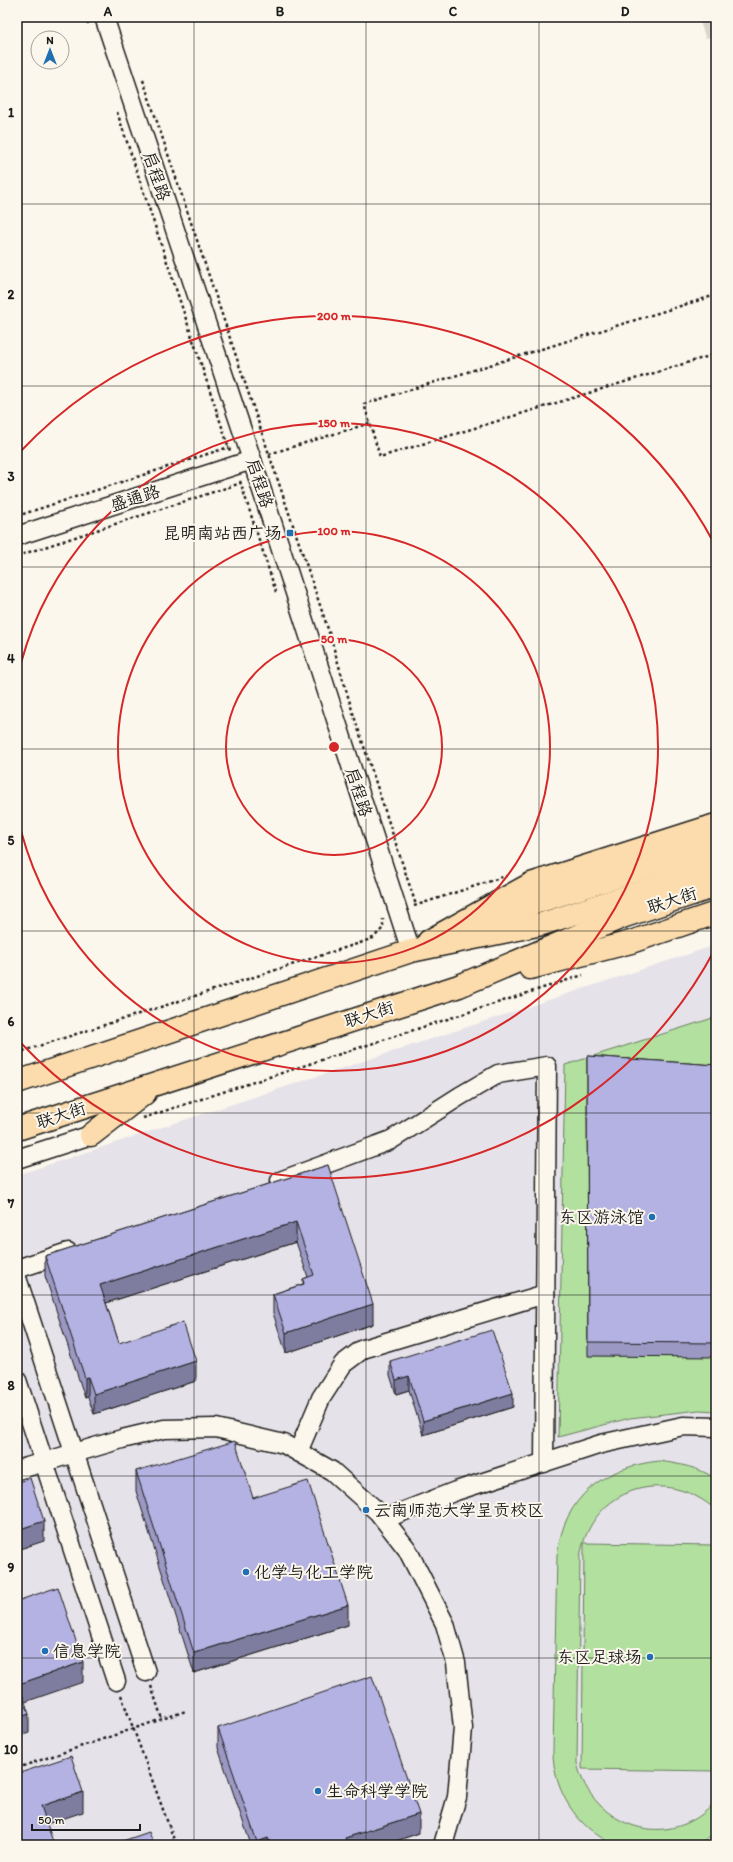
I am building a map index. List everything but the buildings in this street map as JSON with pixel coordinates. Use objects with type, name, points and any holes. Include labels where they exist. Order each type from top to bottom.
[{"type":"main road","points":[[411,951],[531,884],[716,826]]},
{"type":"main road","points":[[411,951],[537,902],[716,845]]},
{"type":"main road","name":"联大街","points":[[17,1082],[411,951],[542,924],[716,867]]},
{"type":"main road","name":"联大街","points":[[17,1129],[459,986],[622,917],[716,886]]},
{"type":"main road","points":[[459,986],[631,942],[716,913]]},
{"type":"main road","points":[[91,1135],[159,1083]]},
{"type":"street","name":"启程路","points":[[104,17],[246,441],[411,951]]},
{"type":"street","name":"盛通路","points":[[17,536],[252,460]]},
{"type":"street","points":[[262,1187],[322,1167],[391,1140],[460,1096],[498,1074],[547,1066],[544,1463]]},
{"type":"street","points":[[17,1159],[91,1135]]},
{"type":"street","points":[[17,1269],[84,1246]]},
{"type":"street","points":[[17,1278],[146,1672]]},
{"type":"street","points":[[298,1452],[321,1398],[343,1364],[363,1349],[546,1294]]},
{"type":"street","points":[[17,1380],[116,1682]]},
{"type":"street","points":[[384,1519],[456,1492],[601,1444],[683,1426],[716,1427]]},
{"type":"street","points":[[17,1470],[74,1452],[164,1429],[216,1428],[284,1444],[332,1471],[378,1512],[407,1549],[444,1624],[456,1663],[463,1728],[457,1797],[443,1845]]},
{"type":"path","points":[[716,295],[364,404],[380,457],[716,354]]},
{"type":"path","points":[[252,460],[370,423]]},
{"type":"path","points":[[17,516],[264,436]]},
{"type":"path","points":[[17,556],[276,472]]},
{"type":"path","points":[[17,1053],[360,944],[373,938],[383,928],[383,917],[513,873]]},
{"type":"path","points":[[136,1120],[588,973]]},
{"type":"path","points":[[146,1672],[162,1719]]},
{"type":"path","points":[[116,1682],[176,1845]]},
{"type":"path","points":[[17,1768],[186,1711]]},
{"type":"shaded area","name":"云南师范大学呈贡校区","points":[[716,945],[716,1845],[17,1845],[17,1175]]},
{"type":"green space","name":"东区游泳馆","points":[[716,1017],[716,1411],[699,1410],[630,1418],[558,1437],[565,1065]]},
{"type":"green space","points":[[659,1461],[696,1469],[716,1479],[716,1510],[696,1496],[675,1489],[653,1487],[633,1491],[614,1500],[599,1514],[587,1533],[580,1557],[577,1763],[585,1785],[599,1804],[616,1818],[635,1826],[656,1829],[677,1827],[698,1817],[716,1801],[716,1832],[702,1841],[684,1845],[620,1846],[613,1844],[599,1836],[580,1820],[566,1800],[556,1776],[553,1751],[557,1555],[561,1535],[568,1517],[578,1501],[590,1488],[604,1478],[620,1470],[639,1464]]},
{"type":"green space","name":"东区足球场","points":[[584,1543],[716,1545],[716,1771],[582,1769]]},
{"type":"tunnel","points":[[710,17],[716,35]]},
{"type":"place","name":"昆明南站西广场","points":[[290,533]]},
{"type":"place","name":"东区游泳馆","points":[[652,1217]]},
{"type":"place","name":"云南师范大学呈贡校区","points":[[366,1510]]},
{"type":"place","name":"化学与化工学院","points":[[246,1572]]},
{"type":"place","name":"信息学院","points":[[45,1651]]},
{"type":"place","name":"东区足球场","points":[[650,1657]]},
{"type":"place","name":"生命科学学院","points":[[318,1791]]}]
